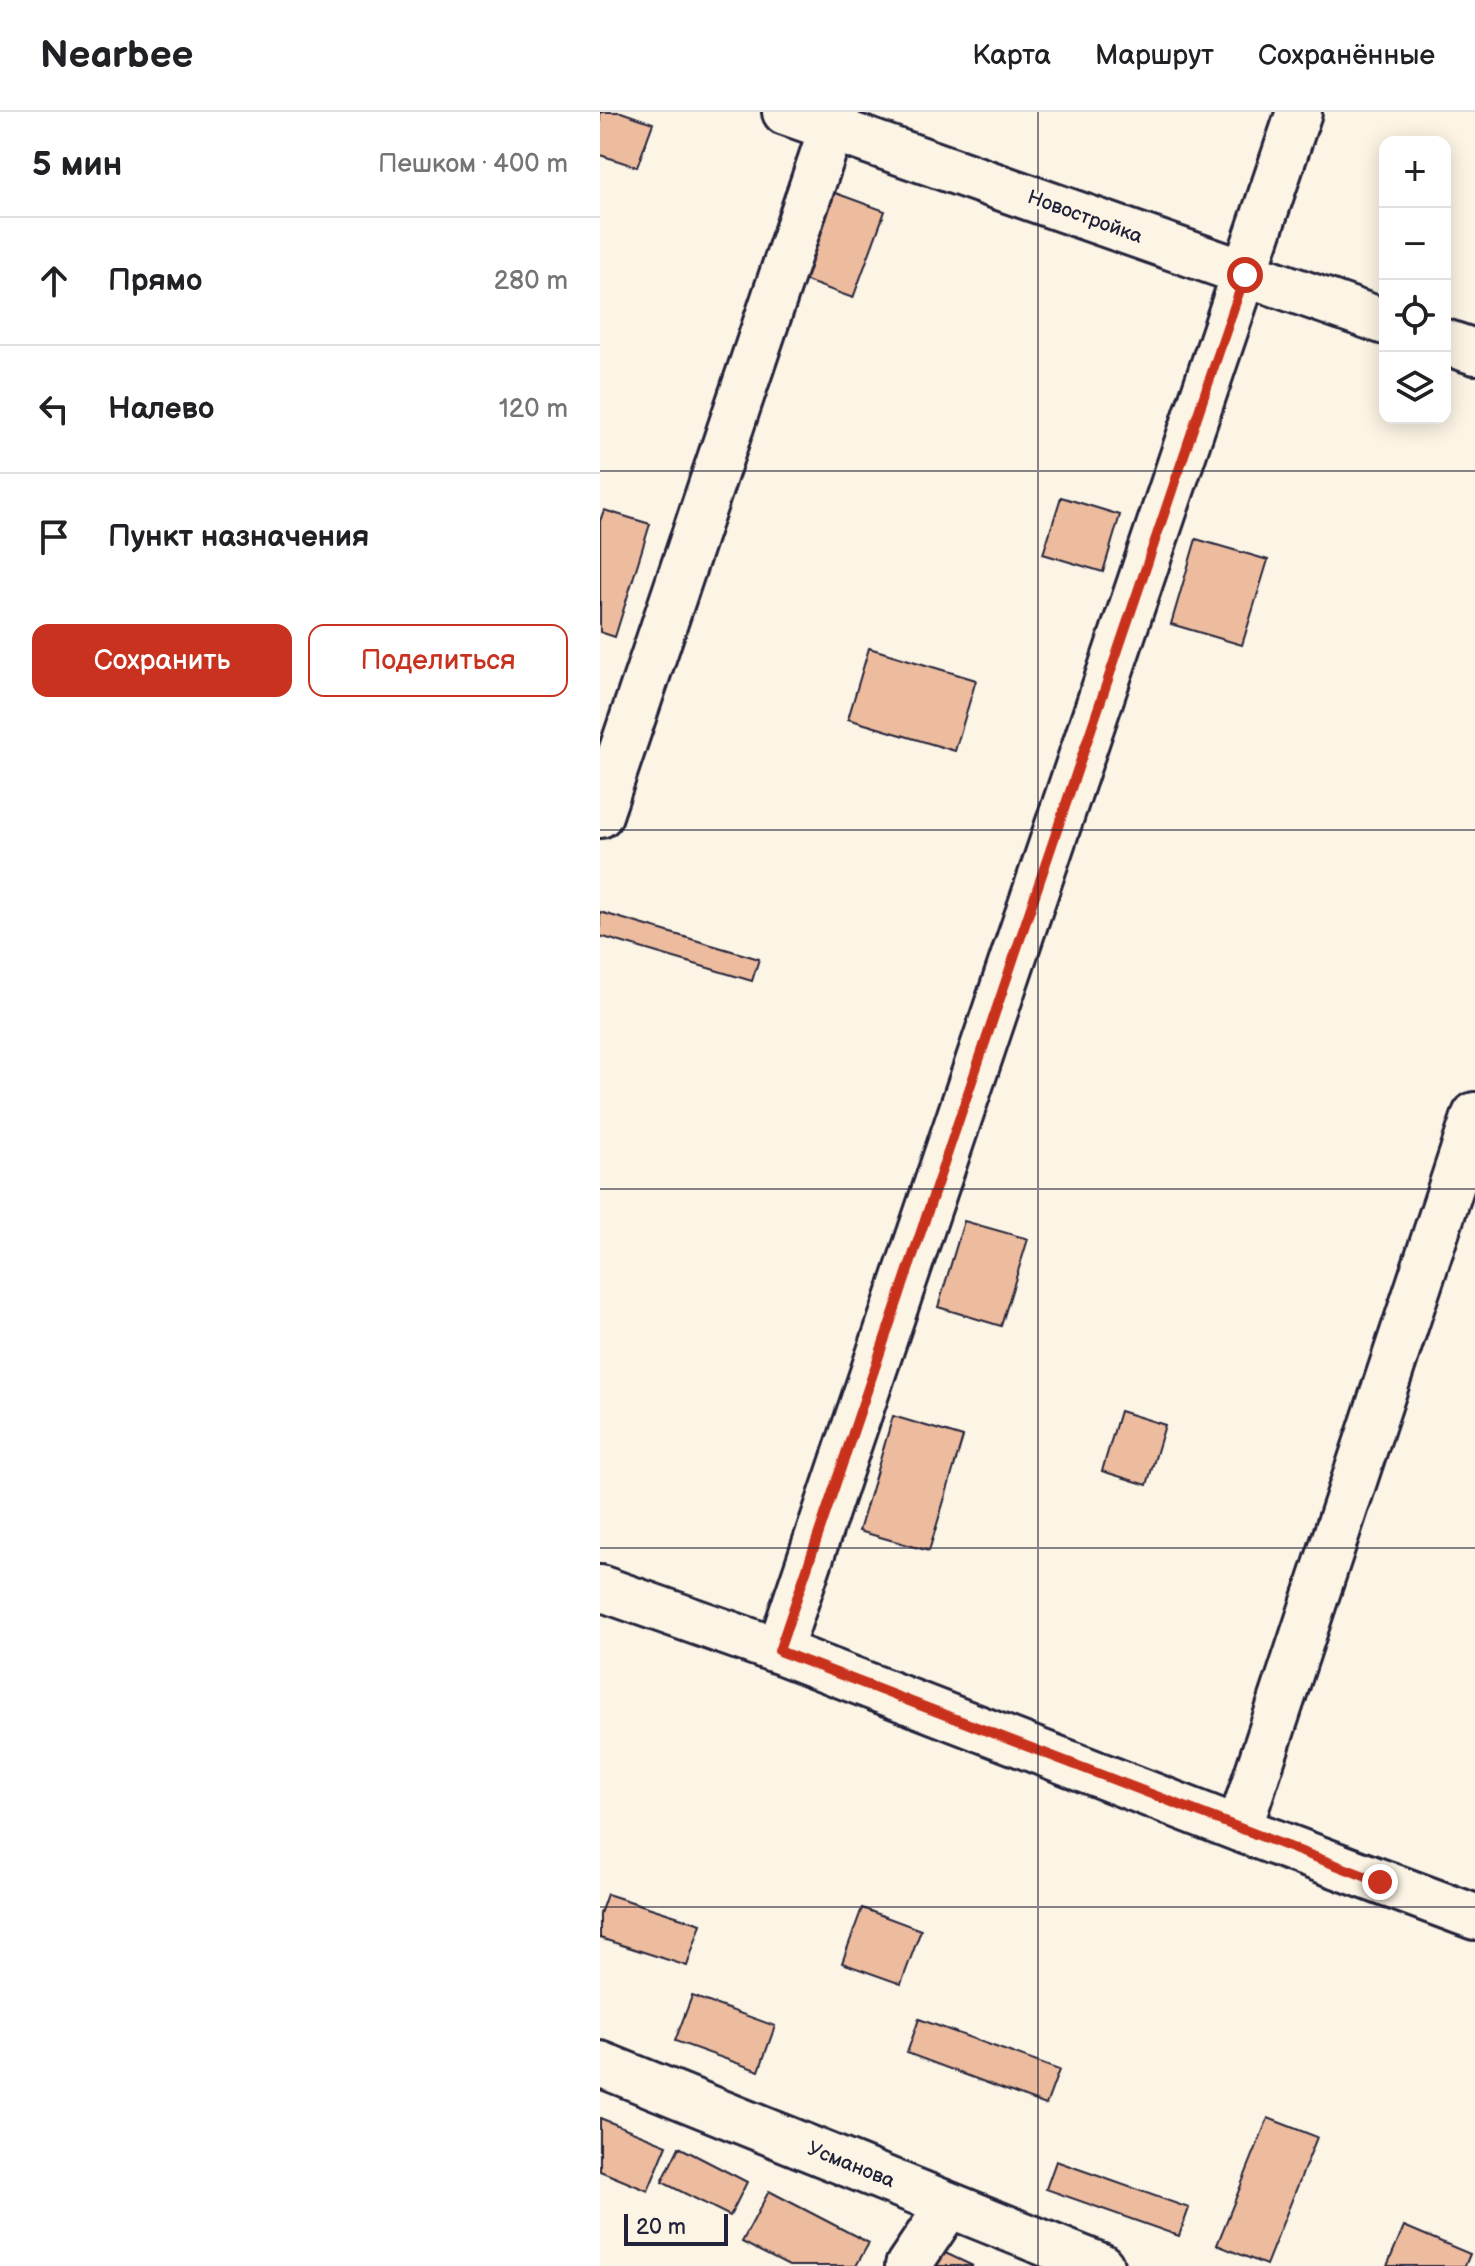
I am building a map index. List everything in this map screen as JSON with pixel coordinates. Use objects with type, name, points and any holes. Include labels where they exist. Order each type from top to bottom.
[{"type":"street","name":"Новостройка","points":[[785,112],[834,120],[1245,275],[1379,320]]},
{"type":"street","points":[[779,1651],[1299,112]]},
{"type":"street","points":[[600,815],[834,120]]},
{"type":"street","points":[[1451,344],[1475,352]]},
{"type":"street","points":[[1239,1829],[1475,1115]]},
{"type":"street","points":[[600,1588],[779,1651],[1475,1917]]},
{"type":"street","name":"Усманова","points":[[600,2064],[1101,2266]]},
{"type":"street","points":[[908,2266],[949,2205]]},
{"type":"building","points":[[600,112],[621,112],[653,123],[637,167],[600,155]]},
{"type":"building","points":[[827,190],[885,211],[853,298],[795,277]]},
{"type":"building","points":[[1061,497],[1120,515],[1103,572],[1043,554]]},
{"type":"building","points":[[604,510],[650,524],[615,637],[600,632],[600,521]]},
{"type":"building","points":[[1196,539],[1268,560],[1242,645],[1171,624]]},
{"type":"building","points":[[869,648],[976,680],[955,751],[848,719]]},
{"type":"building","points":[[600,912],[759,959],[752,981],[600,936]]},
{"type":"building","points":[[964,1221],[1028,1239],[1001,1326],[938,1307]]},
{"type":"building","points":[[1120,1411],[1165,1425],[1147,1485],[1102,1471]]},
{"type":"building","points":[[893,1416],[963,1437],[929,1551],[859,1531]]},
{"type":"building","points":[[607,1894],[701,1924],[687,1966],[600,1938],[600,1914]]},
{"type":"building","points":[[862,1908],[921,1930],[901,1984],[842,1963]]},
{"type":"building","points":[[692,1996],[775,2026],[759,2071],[675,2041]]},
{"type":"building","points":[[919,2019],[1059,2070],[1046,2105],[907,2053]]},
{"type":"building","points":[[600,2118],[667,2145],[648,2191],[600,2171]]},
{"type":"building","points":[[1268,2118],[1317,2137],[1266,2265],[1217,2245]]},
{"type":"building","points":[[679,2147],[747,2182],[730,2216],[662,2182]]},
{"type":"building","points":[[1056,2161],[1189,2208],[1179,2236],[1046,2189]]},
{"type":"building","points":[[769,2191],[869,2243],[856,2266],[789,2266],[742,2242]]},
{"type":"building","points":[[1404,2226],[1470,2254],[1465,2266],[1387,2266]]},
{"type":"building","points":[[941,2251],[973,2266],[934,2266]]},
{"type":"route","points":[[1245,275],[779,1651],[1380,1882]]}]
